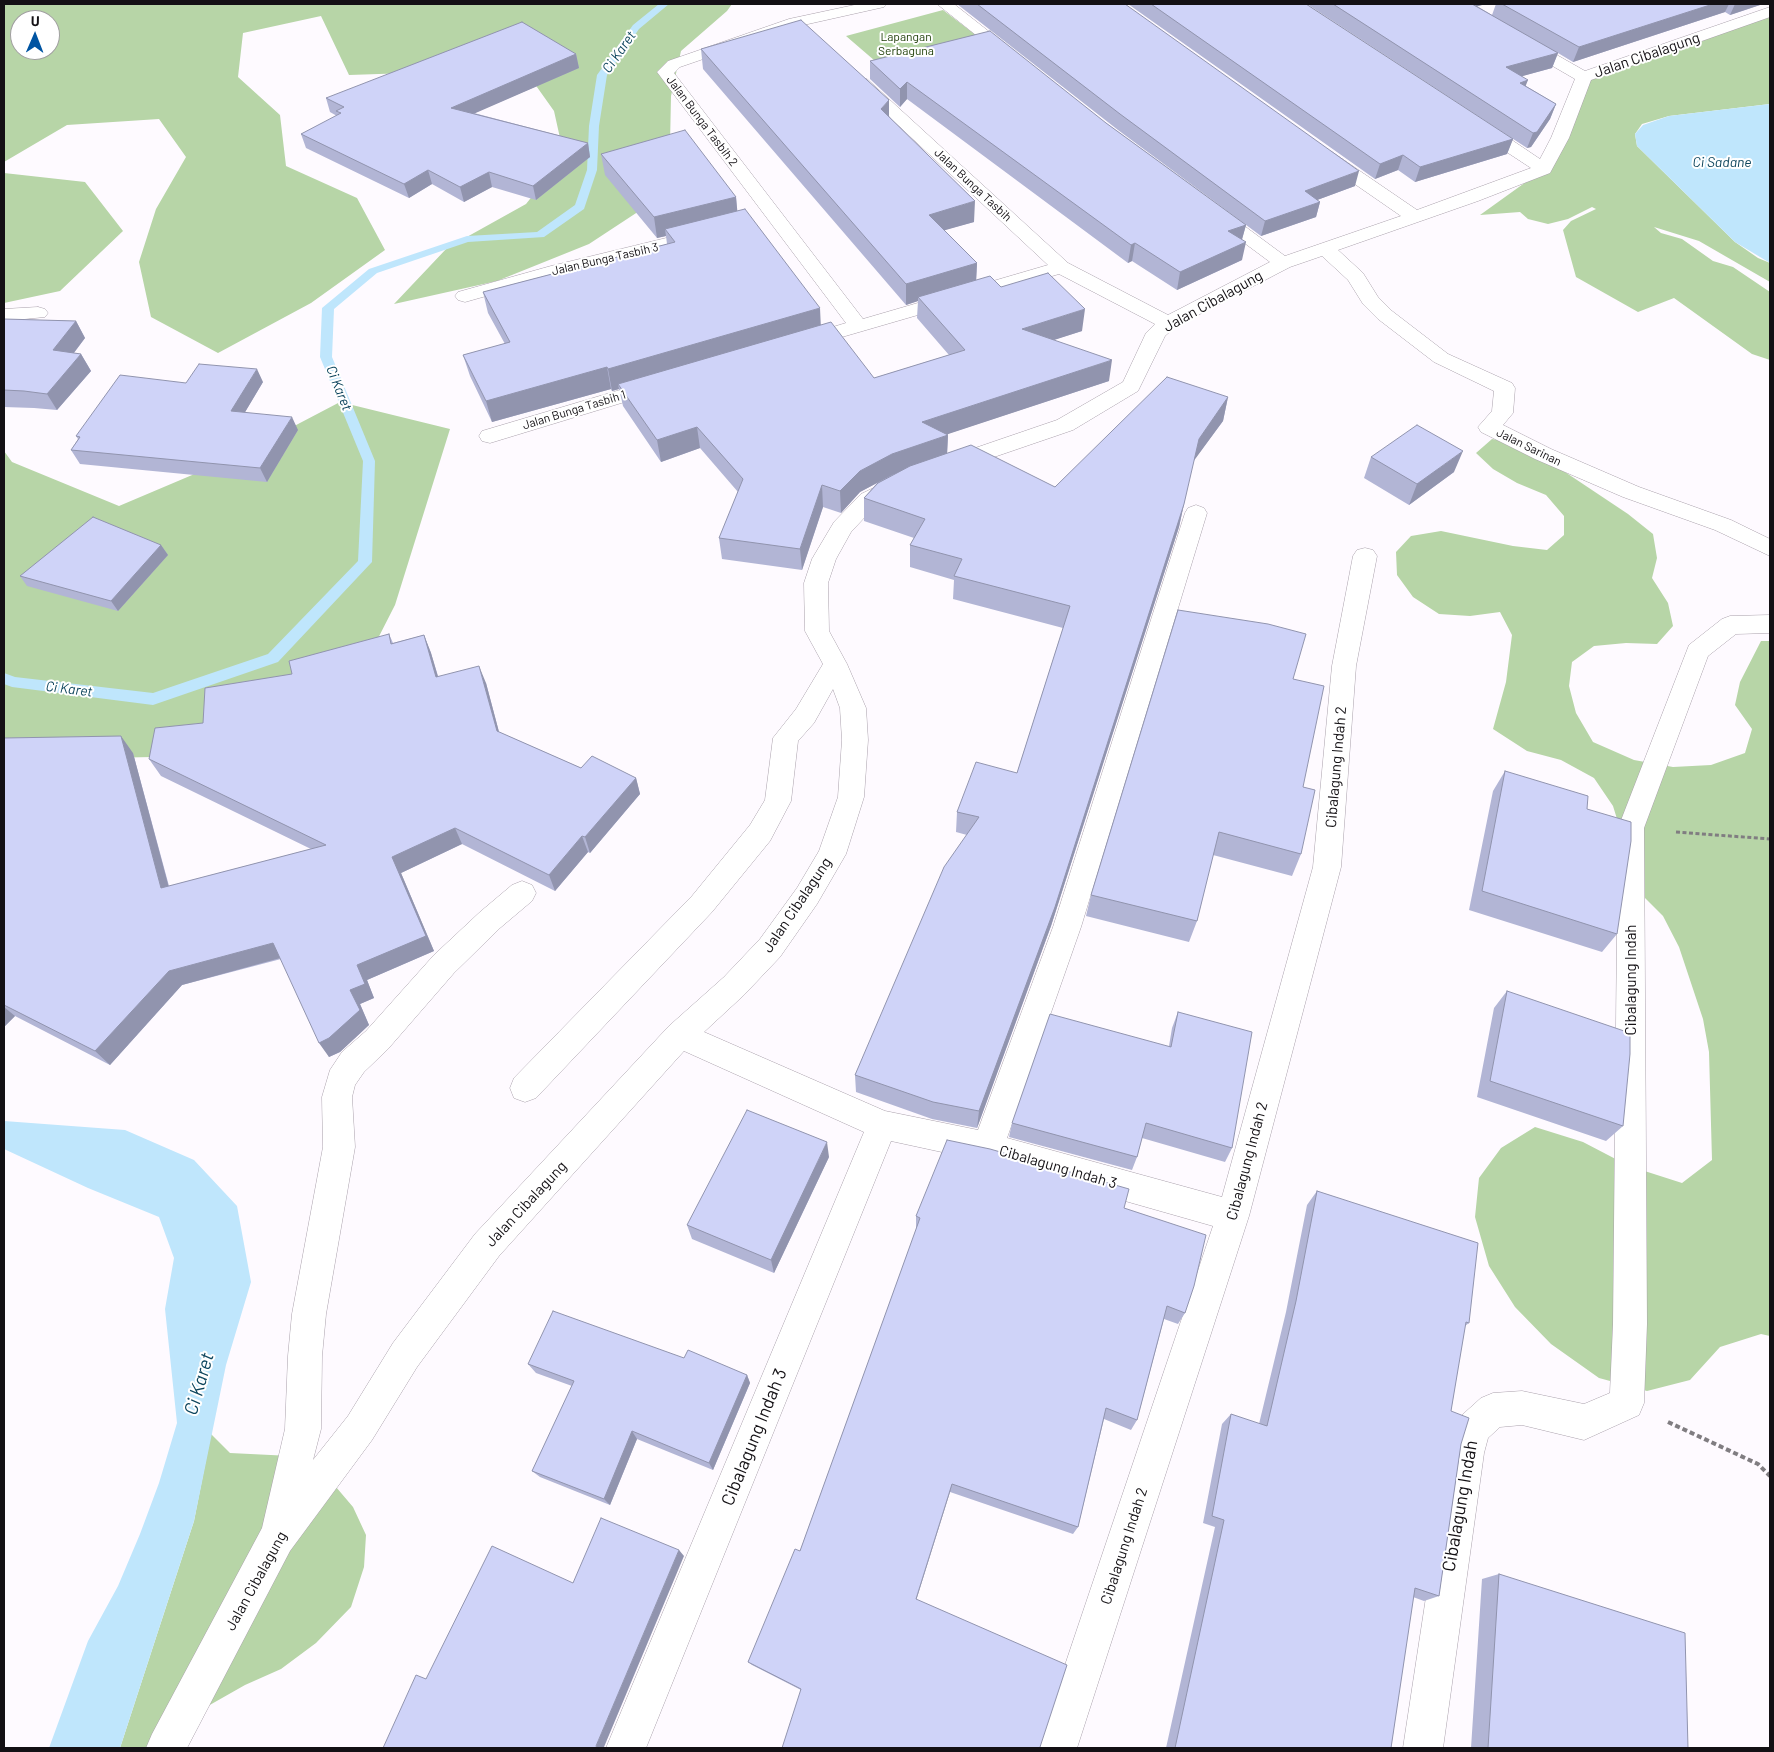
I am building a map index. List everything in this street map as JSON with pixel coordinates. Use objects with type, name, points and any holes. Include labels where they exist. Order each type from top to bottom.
[{"type":"street","name":"Jalan Bunga Tasbih 2","points":[[858,326],[665,72],[674,64],[795,22],[878,4]]},
{"type":"street","points":[[945,4],[1023,64]]},
{"type":"street","points":[[1456,4],[1584,77]]},
{"type":"street","points":[[1474,14],[1490,9]]},
{"type":"street","name":"Jalan Cibalagung","points":[[166,1748],[277,1538],[360,1428],[405,1355],[487,1245],[680,1034],[734,986],[770,948],[807,896],[832,854],[851,797],[855,740],[853,708],[835,664],[817,631],[816,583],[824,559],[842,527],[869,500],[901,482],[1065,425],[1131,386],[1156,333],[1168,323],[1283,263],[1544,169],[1560,138],[1584,77],[1770,12]]},
{"type":"street","points":[[795,22],[810,35]]},
{"type":"street","name":"Jalan Bunga Tasbih","points":[[846,68],[1062,267],[1168,323]]},
{"type":"street","points":[[1464,116],[1544,169]]},
{"type":"street","points":[[1316,149],[1415,217]]},
{"type":"street","points":[[1197,199],[1283,263]]},
{"type":"street","points":[[756,221],[774,217]]},
{"type":"street","name":"Jalan Bunga Tasbih 3","points":[[465,296],[558,270],[710,233]]},
{"type":"street","name":"Jalan Sarinan","points":[[1324,248],[1356,277],[1370,300],[1385,315],[1442,358],[1506,388],[1502,413],[1489,427],[1543,454],[1622,489],[1724,525],[1770,548]]},
{"type":"street","points":[[782,348],[1062,267]]},
{"type":"street","points":[[4,315],[38,313]]},
{"type":"street","name":"Jalan Bunga Tasbih 1","points":[[490,436],[678,379]]},
{"type":"street","points":[[988,1147],[1067,927],[1196,513]]},
{"type":"street","name":"Cibalagung Indah 2","points":[[1057,1748],[1233,1216],[1327,868],[1344,666],[1365,556]]},
{"type":"street","name":"Cibalagung Indah","points":[[1423,1748],[1466,1454],[1473,1428],[1493,1410],[1522,1408],[1584,1422],[1627,1403],[1630,1314],[1631,828],[1698,651],[1730,625],[1770,624]]},
{"type":"street","points":[[525,1088],[702,904],[760,833],[778,801],[786,738],[805,716],[835,664]]},
{"type":"street","points":[[277,1538],[303,1429],[305,1356],[309,1314],[338,1156],[336,1097],[341,1080],[353,1062],[377,1040],[444,964],[490,920],[522,893]]},
{"type":"street","name":"Cibalagung Indah 3","points":[[680,1034],[882,1125],[988,1147],[1233,1216]]},
{"type":"street","name":"Cibalagung Indah 3","points":[[626,1748],[882,1125]]},
{"type":"path","points":[[1631,828],[1770,839]]},
{"type":"path","points":[[1627,1403],[1758,1464],[1770,1476]]},
{"type":"green space","points":[[4,4],[732,4],[727,11],[681,51],[671,96],[670,145],[659,198],[589,244],[497,281],[394,304],[447,248],[526,204],[564,156],[554,111],[527,73],[439,72],[349,75],[321,16],[243,33],[238,77],[280,115],[286,166],[357,198],[385,250],[311,303],[218,353],[151,317],[139,262],[156,209],[186,157],[159,119],[67,125],[4,162]]},
{"type":"green space","name":"Lapangan Serbaguna","points":[[943,10],[989,45],[889,73],[846,36]]},
{"type":"green space","points":[[1770,12],[1770,104],[1669,116],[1642,124],[1635,134],[1637,146],[1735,242],[1758,258],[1770,263],[1770,282],[1699,241],[1654,227],[1661,233],[1682,239],[1713,261],[1733,267],[1770,292],[1770,360],[1752,354],[1674,298],[1638,312],[1576,277],[1563,230],[1571,221],[1596,209],[1592,207],[1568,219],[1548,224],[1528,219],[1520,212],[1480,215],[1544,169],[1584,77]]},
{"type":"green space","points":[[4,173],[85,182],[123,231],[60,291],[4,303]]},
{"type":"green space","points":[[340,402],[450,429],[395,605],[344,705],[202,756],[4,760],[4,451],[12,462],[119,506],[237,456]]},
{"type":"green space","points":[[1492,439],[1522,445],[1628,514],[1653,534],[1657,558],[1652,578],[1668,603],[1673,626],[1657,644],[1626,643],[1594,646],[1572,662],[1569,686],[1576,713],[1593,742],[1634,760],[1673,767],[1711,765],[1745,753],[1752,729],[1735,705],[1740,682],[1761,641],[1770,641],[1770,1336],[1761,1334],[1720,1347],[1690,1380],[1647,1391],[1599,1378],[1551,1344],[1515,1307],[1489,1266],[1475,1217],[1479,1178],[1501,1148],[1535,1127],[1583,1142],[1629,1166],[1682,1183],[1712,1160],[1709,1052],[1703,1019],[1679,947],[1663,916],[1640,893],[1613,806],[1594,778],[1561,760],[1527,751],[1493,729],[1506,682],[1512,635],[1500,612],[1470,616],[1439,614],[1413,597],[1397,575],[1396,552],[1411,536],[1441,531],[1513,546],[1547,550],[1564,535],[1564,516],[1546,495],[1517,483],[1493,469],[1476,453]]},
{"type":"green space","points":[[211,1434],[230,1453],[291,1456],[336,1487],[353,1507],[366,1535],[364,1567],[351,1607],[316,1643],[281,1669],[245,1685],[208,1706],[176,1738],[169,1748],[120,1748],[194,1521]]},
{"type":"water","name":"Ci Sadane","points":[[1770,104],[1770,263],[1735,242],[1637,146],[1635,134],[1643,125],[1669,116]]},
{"type":"water","points":[[4,1121],[125,1130],[194,1160],[237,1206],[251,1282],[226,1365],[194,1521],[120,1748],[49,1748],[88,1641],[118,1586],[140,1534],[159,1483],[177,1423],[165,1309],[174,1258],[159,1217],[88,1188],[4,1149]]},
{"type":"building","points":[[977,4],[1125,4],[1359,171],[1305,191],[1320,202],[1265,221],[1120,114]]},
{"type":"building","points":[[1151,4],[1306,4],[1513,139],[1420,167],[1403,155],[1380,164]]},
{"type":"building","points":[[1333,4],[1472,4],[1558,53],[1506,67],[1528,80],[1520,83],[1556,104],[1537,132],[1533,133]]},
{"type":"building","points":[[1502,4],[1713,4],[1579,47]]},
{"type":"building","points":[[801,20],[889,100],[881,109],[975,201],[929,215],[977,263],[906,284],[701,49]]},
{"type":"building","points":[[522,22],[576,54],[451,108],[588,143],[533,186],[489,172],[460,187],[428,170],[404,184],[301,134],[341,113],[336,111],[344,107],[326,98]]},
{"type":"building","points":[[990,31],[1106,123],[1246,225],[1228,231],[1246,242],[1180,272],[1135,243],[1131,245],[907,82],[900,89],[870,61]]},
{"type":"building","points":[[685,130],[736,197],[654,217],[601,154]]},
{"type":"building","points":[[745,209],[820,308],[608,369],[607,367],[486,401],[463,355],[510,342],[483,292],[675,242],[665,229]]},
{"type":"building","points":[[1048,273],[1085,309],[1022,329],[1112,360],[922,422],[948,435],[892,454],[860,471],[840,491],[822,485],[800,549],[719,538],[743,479],[697,427],[657,440],[618,384],[831,322],[874,378],[965,350],[918,297],[990,276],[1001,287]]},
{"type":"building","points":[[4,319],[76,321],[53,350],[81,354],[47,394],[4,390]]},
{"type":"building","points":[[199,364],[257,369],[231,411],[292,417],[260,468],[71,450],[80,437],[76,436],[120,375],[186,383]]},
{"type":"building","points":[[1167,377],[1228,397],[1199,439],[1184,504],[1055,907],[979,1111],[933,1102],[855,1075],[944,867],[979,817],[957,812],[976,762],[1017,773],[1070,606],[954,576],[962,559],[910,545],[925,519],[864,498],[878,483],[910,466],[971,445],[1055,487]]},
{"type":"building","points":[[1417,425],[1463,451],[1417,484],[1371,457]]},
{"type":"building","points":[[93,517],[161,545],[111,601],[20,576]]},
{"type":"building","points":[[1178,610],[1268,624],[1306,634],[1293,679],[1324,686],[1303,787],[1315,790],[1301,854],[1219,832],[1197,921],[1091,895]]},
{"type":"building","points":[[389,634],[391,644],[424,635],[436,677],[479,666],[497,731],[581,768],[592,756],[636,778],[549,875],[455,828],[392,857],[426,936],[357,965],[365,984],[350,990],[360,1010],[329,1038],[319,1043],[273,943],[169,971],[95,1051],[4,1005],[4,738],[121,736],[161,888],[326,845],[149,759],[155,728],[203,723],[205,688],[292,674],[289,661]]},
{"type":"building","points":[[1505,771],[1588,796],[1587,809],[1631,822],[1631,841],[1617,934],[1482,891]]},
{"type":"building","points":[[1507,991],[1630,1033],[1630,1054],[1623,1126],[1490,1081]]},
{"type":"building","points":[[1178,1012],[1252,1032],[1232,1148],[1146,1123],[1137,1157],[1012,1123],[1050,1014],[1171,1047]]},
{"type":"building","points":[[747,1110],[827,1142],[771,1260],[687,1225]]},
{"type":"building","points":[[947,1140],[990,1149],[1129,1189],[1124,1208],[1206,1235],[1194,1286],[1185,1313],[1167,1306],[1137,1420],[1106,1408],[1078,1527],[952,1484],[916,1599],[1067,1665],[1041,1748],[782,1748],[801,1689],[748,1662],[795,1549],[800,1551],[920,1218],[916,1216]]},
{"type":"building","points":[[1317,1191],[1478,1243],[1469,1323],[1466,1322],[1451,1411],[1469,1418],[1461,1444],[1439,1596],[1415,1588],[1391,1748],[1175,1748],[1224,1520],[1212,1516],[1231,1414],[1267,1426],[1296,1301]]},
{"type":"building","points":[[553,1311],[684,1358],[688,1350],[747,1375],[709,1463],[632,1431],[604,1499],[532,1471],[574,1381],[528,1364]]},
{"type":"building","points":[[601,1518],[679,1550],[596,1746],[597,1748],[383,1748],[416,1675],[426,1679],[492,1546],[573,1583]]},
{"type":"building","points":[[1499,1574],[1685,1633],[1688,1748],[1488,1748]]},
{"type":"waterway","name":"Ci Karet","points":[[4,678],[12,682],[153,699],[273,658],[365,562],[369,461],[326,357],[328,308],[373,271],[467,239],[540,235],[580,207],[592,170],[594,126],[602,75],[636,27],[664,4]]}]
